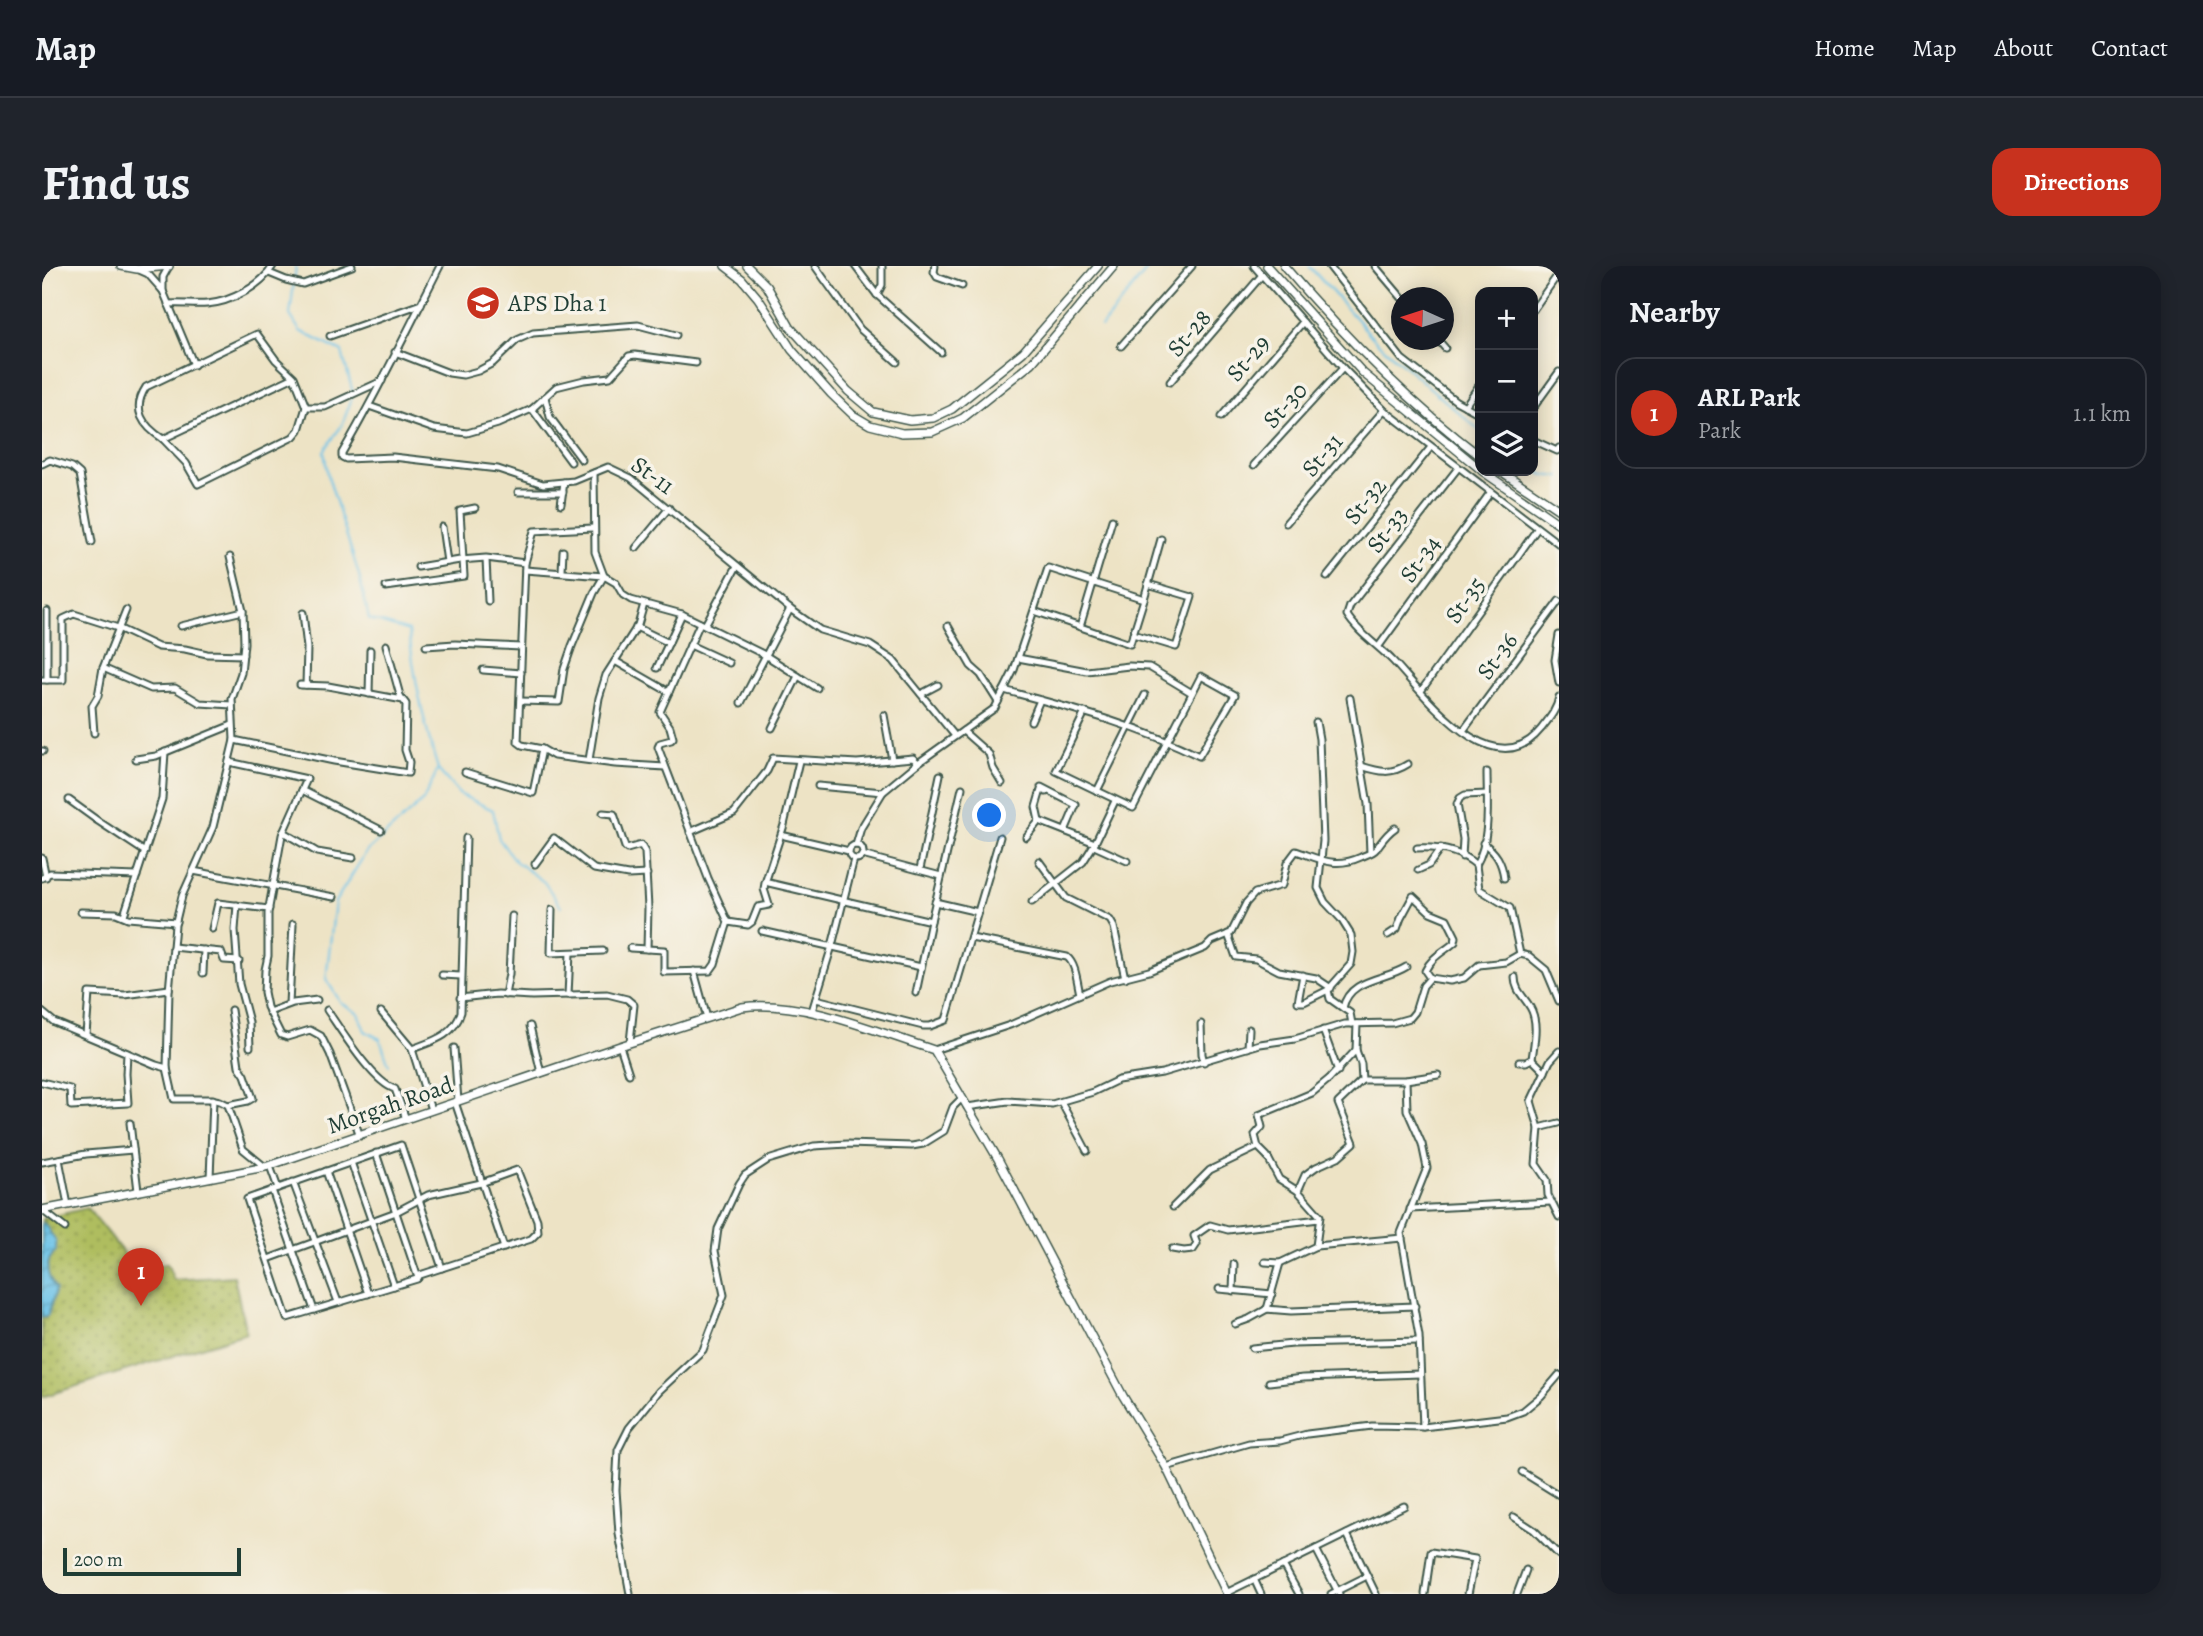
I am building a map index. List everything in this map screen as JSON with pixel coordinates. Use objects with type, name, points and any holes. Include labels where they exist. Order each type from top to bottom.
[{"type":"street","points":[[121,266],[148,274],[163,290]]},
{"type":"street","points":[[136,269],[169,266]]},
{"type":"street","points":[[169,266],[163,277],[163,290],[194,365]]},
{"type":"street","points":[[168,304],[207,304],[229,299],[256,285],[273,266]]},
{"type":"street","points":[[269,273],[303,284],[352,266]]},
{"type":"street","name":"St-11","points":[[440,266],[342,457],[393,457],[498,469],[543,484],[574,481],[605,467],[613,468],[631,478],[790,609],[820,630],[870,646],[893,660],[955,736]]},
{"type":"street","points":[[725,266],[742,279],[792,350],[853,415],[870,425],[902,433],[933,432],[963,418],[1032,363],[1114,266]]},
{"type":"street","points":[[747,266],[767,286],[790,327],[848,391],[873,412],[910,420],[933,418],[953,409],[1023,352],[1098,266]]},
{"type":"street","points":[[815,266],[860,330],[897,362]]},
{"type":"street","points":[[855,266],[877,295],[941,352]]},
{"type":"street","points":[[877,295],[882,285],[882,266]]},
{"type":"street","points":[[934,266],[933,272],[937,277],[962,286]]},
{"type":"street","points":[[1121,346],[1192,266]]},
{"type":"street","points":[[1254,266],[1343,368],[1384,410],[1559,544]]},
{"type":"street","points":[[1267,266],[1363,373],[1475,465]]},
{"type":"street","points":[[1329,266],[1402,359],[1478,413]]},
{"type":"street","points":[[1375,266],[1393,287]]},
{"type":"street","points":[[1280,279],[1286,269],[1401,391],[1475,452]]},
{"type":"street","points":[[1538,303],[1559,273]]},
{"type":"street","name":"St-28","points":[[1171,382],[1262,275]]},
{"type":"street","points":[[330,336],[421,304]]},
{"type":"street","name":"St-29","points":[[1221,417],[1303,322]]},
{"type":"street","points":[[395,352],[449,373],[463,375],[494,363],[517,340],[533,333],[638,325],[676,335]]},
{"type":"street","points":[[257,334],[276,360],[294,377],[306,407],[299,430],[293,437],[198,484],[186,463],[163,439],[148,429],[141,418],[140,403],[144,390],[160,379],[257,334]]},
{"type":"street","points":[[369,406],[434,429],[467,433],[498,424],[532,409],[556,387],[610,377],[629,356],[696,363]]},
{"type":"street","name":"St-30","points":[[1254,465],[1343,368]]},
{"type":"street","points":[[1538,401],[1559,372]]},
{"type":"street","points":[[163,439],[294,377]]},
{"type":"street","points":[[306,407],[321,408],[382,381]]},
{"type":"street","points":[[1465,406],[1475,391]]},
{"type":"street","points":[[545,397],[550,417],[582,460]]},
{"type":"street","points":[[532,409],[570,462]]},
{"type":"street","name":"St-31","points":[[1286,523],[1384,410]]},
{"type":"street","points":[[1538,442],[1558,449]]},
{"type":"street","name":"St-32","points":[[1327,578],[1431,447]]},
{"type":"street","points":[[42,464],[50,460],[72,467],[80,474],[92,542]]},
{"type":"street","name":"St-33","points":[[1379,646],[1352,623],[1348,615],[1350,606],[1458,468]]},
{"type":"street","points":[[594,473],[595,552],[604,576]]},
{"type":"street","points":[[1490,476],[1559,524]]},
{"type":"street","points":[[1508,476],[1559,510]]},
{"type":"street","points":[[561,504],[564,482]]},
{"type":"street","points":[[518,492],[563,492]]},
{"type":"street","name":"St-34","points":[[1379,646],[1490,493]]},
{"type":"street","points":[[386,587],[464,576],[460,511],[475,508]]},
{"type":"street","points":[[636,548],[669,508]]},
{"type":"street","points":[[1080,627],[1112,520]]},
{"type":"street","points":[[442,527],[447,562]]},
{"type":"street","points":[[593,528],[534,531],[525,566],[519,742],[554,756],[665,768]]},
{"type":"street","name":"St-35","points":[[1421,691],[1537,529]]},
{"type":"street","points":[[1034,611],[1130,644],[1161,539]]},
{"type":"street","points":[[562,571],[563,551]]},
{"type":"street","points":[[230,557],[243,611],[243,655],[232,705],[234,740],[213,827],[181,896],[176,922],[169,989],[167,1068],[174,1099],[213,1100],[228,1105],[253,1098],[239,1066],[231,1010]]},
{"type":"street","points":[[486,558],[488,601]]},
{"type":"street","points":[[418,567],[462,559],[486,558],[604,576],[616,583],[623,595],[631,600],[682,614],[765,655],[817,688]]},
{"type":"street","points":[[630,948],[664,950],[664,972],[712,970],[728,922],[690,832],[658,744],[673,738],[670,727],[660,712],[690,645],[737,566]]},
{"type":"street","points":[[849,851],[856,845],[861,828],[883,792],[918,763],[995,708],[1018,658],[1048,568],[1144,599]]},
{"type":"street","points":[[520,701],[559,702],[564,669],[572,646],[604,576]]},
{"type":"street","points":[[1133,634],[1176,647],[1192,597],[1148,584]]},
{"type":"street","name":"St-36","points":[[1463,731],[1559,601]]},
{"type":"street","points":[[589,760],[598,698],[606,675],[636,627],[644,604]]},
{"type":"street","points":[[741,703],[790,609]]},
{"type":"street","points":[[94,733],[92,706],[98,696],[103,668],[126,610]]},
{"type":"street","points":[[47,611],[45,680],[63,680],[64,617],[74,614],[118,628],[158,647],[207,654],[243,655]]},
{"type":"street","points":[[181,626],[243,611]]},
{"type":"street","points":[[303,613],[307,648],[303,685],[328,686],[401,699]]},
{"type":"street","points":[[657,668],[682,614]]},
{"type":"street","points":[[948,626],[971,666],[981,675],[998,702]]},
{"type":"street","points":[[636,627],[669,643]]},
{"type":"street","points":[[1559,635],[1555,660],[1559,683]]},
{"type":"street","points":[[426,646],[455,643],[522,647]]},
{"type":"street","points":[[234,740],[408,773],[409,762],[405,751],[406,704],[401,699],[386,645]]},
{"type":"street","points":[[690,645],[729,663]]},
{"type":"street","points":[[1379,646],[1453,725],[1473,739],[1496,748],[1513,748],[1530,743],[1558,707],[1559,697]]},
{"type":"street","points":[[369,694],[370,650]]},
{"type":"street","points":[[1018,658],[1087,671],[1129,666],[1149,667],[1192,693]]},
{"type":"street","points":[[615,661],[669,692]]},
{"type":"street","points":[[103,668],[150,689],[175,688],[200,704],[232,705]]},
{"type":"street","points":[[483,670],[521,673]]},
{"type":"street","points":[[772,728],[798,676]]},
{"type":"street","points":[[1004,690],[1085,712],[1129,726],[1167,740],[1199,756],[1236,695],[1201,676],[1167,740],[1133,808],[1056,771],[1085,712]]},
{"type":"street","points":[[921,694],[938,685]]},
{"type":"street","points":[[1097,791],[1145,695]]},
{"type":"street","points":[[1350,698],[1370,819],[1370,853]]},
{"type":"street","points":[[1031,720],[1040,700]]},
{"type":"street","points":[[884,715],[892,760]]},
{"type":"street","points":[[1303,975],[1298,1002],[1304,1002],[1329,989],[1351,964],[1353,952],[1351,935],[1320,894],[1318,884],[1323,841],[1316,722]]},
{"type":"street","points":[[136,759],[165,752],[232,725]]},
{"type":"street","points":[[962,731],[989,754],[1002,783]]},
{"type":"street","points":[[465,772],[533,793],[542,749]]},
{"type":"street","points":[[124,915],[164,790],[165,752]]},
{"type":"street","points":[[690,832],[734,813],[767,771],[773,758],[857,763],[912,758],[918,763]]},
{"type":"street","points":[[728,922],[748,925],[758,907],[769,905],[765,883],[784,825],[799,761]]},
{"type":"street","points":[[229,762],[307,779],[283,832],[269,909],[264,992],[269,1012],[281,1035],[287,1037],[310,1030],[321,1036],[360,1136]]},
{"type":"street","points":[[1361,766],[1386,773],[1408,764]]},
{"type":"street","points":[[1487,772],[1488,806],[1482,853],[1476,865],[1477,885],[1479,889],[1510,908],[1520,954]]},
{"type":"street","points":[[920,869],[940,775]]},
{"type":"street","points":[[818,786],[883,792]]},
{"type":"street","points":[[1041,787],[1076,805],[1065,831]]},
{"type":"street","points":[[916,993],[930,921],[962,789]]},
{"type":"street","points":[[302,790],[381,830]]},
{"type":"street","points":[[1026,837],[1039,821],[1036,805],[1041,790],[1046,792]]},
{"type":"street","points":[[1462,857],[1463,839],[1458,800],[1465,795],[1487,794]]},
{"type":"street","points":[[69,800],[145,852]]},
{"type":"street","points":[[1032,902],[1083,862],[1115,801]]},
{"type":"street","points":[[603,813],[614,814],[625,847],[627,849],[641,845],[646,860],[646,949]]},
{"type":"street","points":[[1039,821],[1127,860]]},
{"type":"street","points":[[1395,828],[1382,838],[1376,849],[1356,859],[1336,863],[1321,862],[1296,851],[1287,863],[1282,885],[1255,893],[1246,902],[1231,933],[1212,941],[1205,948],[1149,971],[1110,981],[1010,1025],[934,1050],[998,1158],[1123,1396],[1166,1467],[1226,1593],[1404,1506]]},
{"type":"street","points":[[283,832],[317,852],[353,858]]},
{"type":"street","points":[[785,836],[849,851]]},
{"type":"street","points":[[816,999],[923,1026],[946,1020],[1000,837]]},
{"type":"street","points":[[412,1049],[447,1035],[459,1019],[466,838]]},
{"type":"street","points":[[536,864],[554,838],[594,869],[628,875],[647,874]]},
{"type":"street","points":[[1483,843],[1498,857],[1504,878]]},
{"type":"street","points":[[854,859],[862,855],[862,848],[856,845]]},
{"type":"street","points":[[1417,848],[1441,848],[1476,865]]},
{"type":"street","points":[[1418,870],[1429,865],[1441,848]]},
{"type":"street","points":[[849,851],[854,859]]},
{"type":"street","points":[[862,855],[941,876]]},
{"type":"street","points":[[42,858],[44,877],[50,873],[137,876]]},
{"type":"street","points":[[812,1011],[854,859]]},
{"type":"street","points":[[1038,861],[1066,898],[1110,920],[1114,927],[1125,978]]},
{"type":"street","points":[[193,871],[334,897]]},
{"type":"street","points":[[769,883],[930,921]]},
{"type":"street","points":[[1388,936],[1397,929],[1413,896],[1430,912],[1447,919],[1456,937],[1455,942],[1430,962],[1425,971],[1430,978],[1450,981],[1464,978],[1479,965],[1506,962],[1520,954],[1530,956],[1546,970],[1559,1001]]},
{"type":"street","points":[[935,902],[978,912]]},
{"type":"street","points":[[212,929],[218,903],[269,909]]},
{"type":"street","points":[[237,905],[235,930],[239,984],[249,1022],[250,1048]]},
{"type":"street","points":[[552,910],[551,953],[603,951]]},
{"type":"street","points":[[81,912],[176,922]]},
{"type":"street","points":[[505,995],[509,974],[512,916]]},
{"type":"street","points":[[289,1004],[293,924]]},
{"type":"street","points":[[762,931],[921,967]]},
{"type":"street","points":[[1228,934],[1236,957],[1260,960],[1279,971],[1316,978],[1329,989],[1330,999],[1350,1013],[1363,1080]]},
{"type":"street","points":[[971,938],[1070,959],[1080,994]]},
{"type":"street","points":[[173,947],[221,952],[224,960],[239,961]]},
{"type":"street","points":[[203,973],[204,950]]},
{"type":"street","points":[[568,995],[570,953]]},
{"type":"street","points":[[1343,1008],[1344,1001],[1368,980],[1396,973],[1406,967]]},
{"type":"street","points":[[694,971],[706,1018]]},
{"type":"street","points":[[442,975],[461,976]]},
{"type":"street","points":[[1515,977],[1516,988],[1533,1014],[1535,1033],[1532,1059]]},
{"type":"street","points":[[967,1107],[1009,1101],[1038,1104],[1061,1102],[1118,1080],[1162,1073],[1322,1030],[1354,1024],[1392,1023],[1410,1018],[1415,1012],[1423,986],[1430,978]]},
{"type":"street","points":[[86,1035],[89,993],[125,995],[169,989]]},
{"type":"street","points":[[460,998],[607,994],[627,999],[634,1005],[630,1042]]},
{"type":"street","points":[[269,1012],[289,1004],[317,1000]]},
{"type":"street","name":"Morgah Road","points":[[42,1210],[267,1167],[630,1042],[743,1007],[812,1011],[934,1050]]},
{"type":"street","points":[[327,1010],[382,1083],[395,1089],[406,1119]]},
{"type":"street","points":[[42,1012],[54,1022],[167,1068]]},
{"type":"street","points":[[381,1012],[412,1049],[431,1110]]},
{"type":"street","points":[[1201,1024],[1204,1062]]},
{"type":"street","points":[[530,1026],[541,1073]]},
{"type":"street","points":[[1248,1048],[1249,1029]]},
{"type":"street","points":[[1322,1030],[1338,1070]]},
{"type":"street","points":[[620,1046],[629,1074]]},
{"type":"street","points":[[454,1048],[457,1102],[504,1248]]},
{"type":"street","points":[[1316,1246],[1320,1216],[1298,1191],[1279,1179],[1267,1156],[1258,1147],[1255,1135],[1262,1127],[1259,1115],[1312,1093],[1356,1050]]},
{"type":"street","points":[[1559,1051],[1550,1060],[1531,1101],[1539,1128],[1536,1164],[1547,1180],[1548,1195],[1559,1217]]},
{"type":"street","points":[[42,1082],[69,1089],[71,1105],[128,1103],[127,1053]]},
{"type":"street","points":[[1519,1062],[1532,1059]]},
{"type":"street","points":[[1532,1059],[1545,1072]]},
{"type":"street","points":[[1298,1191],[1305,1175],[1338,1157],[1354,1143],[1338,1103],[1363,1080],[1406,1080],[1438,1075]]},
{"type":"street","points":[[1406,1080],[1407,1110],[1422,1144],[1427,1168],[1401,1233],[1419,1341],[1423,1427]]},
{"type":"street","points":[[630,1594],[619,1534],[616,1490],[618,1450],[629,1428],[659,1391],[703,1349],[724,1295],[715,1251],[718,1229],[745,1175],[768,1160],[814,1146],[923,1144],[944,1131],[953,1107],[962,1098]]},
{"type":"street","points":[[210,1178],[213,1100]]},
{"type":"street","points":[[1061,1102],[1087,1151]]},
{"type":"street","points":[[228,1105],[243,1149],[267,1167],[314,1310]]},
{"type":"street","points":[[130,1123],[138,1191]]},
{"type":"street","points":[[1539,1128],[1559,1123]]},
{"type":"street","points":[[268,1259],[396,1212],[419,1199],[481,1183],[517,1170],[537,1220],[538,1232],[531,1239],[394,1286],[287,1318],[247,1199],[401,1145],[419,1199],[442,1268]]},
{"type":"street","points":[[1173,1207],[1210,1170],[1258,1147]]},
{"type":"street","points":[[42,1162],[86,1153],[133,1150]]},
{"type":"street","points":[[376,1153],[418,1278]]},
{"type":"street","points":[[59,1159],[68,1205]]},
{"type":"street","points":[[351,1162],[394,1286]]},
{"type":"street","points":[[326,1171],[368,1294]]},
{"type":"street","points":[[293,1182],[338,1302]]},
{"type":"street","points":[[1410,1209],[1551,1202]]},
{"type":"street","points":[[42,1210],[65,1228]]},
{"type":"street","points":[[1172,1249],[1194,1250],[1197,1244],[1194,1236],[1210,1225],[1228,1230],[1319,1219]]},
{"type":"street","points":[[1265,1262],[1280,1263],[1316,1246],[1402,1238]]},
{"type":"street","points":[[1235,1324],[1249,1320],[1266,1309],[1280,1263]]},
{"type":"street","points":[[1233,1290],[1234,1264]]},
{"type":"street","points":[[1219,1289],[1272,1294]]},
{"type":"street","points":[[1266,1309],[1291,1311],[1415,1306]]},
{"type":"street","points":[[1252,1348],[1293,1344],[1419,1341]]},
{"type":"street","points":[[1269,1382],[1303,1378],[1420,1374]]},
{"type":"street","points":[[1166,1467],[1250,1443],[1280,1441],[1307,1434],[1372,1426],[1423,1427],[1507,1417],[1523,1411],[1541,1396],[1559,1375]]},
{"type":"street","points":[[1522,1472],[1559,1494]]},
{"type":"street","points":[[1550,1488],[1559,1486]]},
{"type":"street","points":[[1514,1517],[1534,1530],[1559,1555]]},
{"type":"street","points":[[1347,1534],[1376,1594]]},
{"type":"street","points":[[1316,1549],[1336,1593],[1367,1576]]},
{"type":"street","points":[[1425,1594],[1431,1552],[1475,1559],[1468,1594]]},
{"type":"street","points":[[1283,1565],[1299,1594]]},
{"type":"street","points":[[1517,1594],[1527,1570]]},
{"type":"street","points":[[1254,1579],[1261,1594]]},
{"type":"green space","points":[[87,1208],[137,1270],[167,1264],[174,1280],[234,1276],[246,1333],[42,1397],[42,1219]]},
{"type":"water","points":[[42,1223],[56,1241],[56,1251],[49,1260],[48,1270],[56,1289],[48,1315],[42,1318]]},
{"type":"waterway","points":[[296,266],[290,315],[300,331],[342,352],[353,393]]},
{"type":"waterway","points":[[1101,327],[1150,266]]},
{"type":"waterway","points":[[1309,266],[1377,342],[1475,427]]},
{"type":"waterway","points":[[352,398],[342,425],[324,451],[328,476],[359,575],[369,619],[409,631],[420,701],[438,769],[423,801],[367,851],[335,902],[326,979],[341,1003],[358,1013],[365,1031],[380,1039],[389,1065]]},
{"type":"waterway","points":[[1538,472],[1559,477]]},
{"type":"waterway","points":[[439,771],[459,794],[493,810],[499,839],[515,861],[544,882],[561,907]]},
{"type":"place","name":"APS Dha 1","points":[[483,303]]},
{"type":"place","name":"ARL Park","points":[[141,1306]]}]
